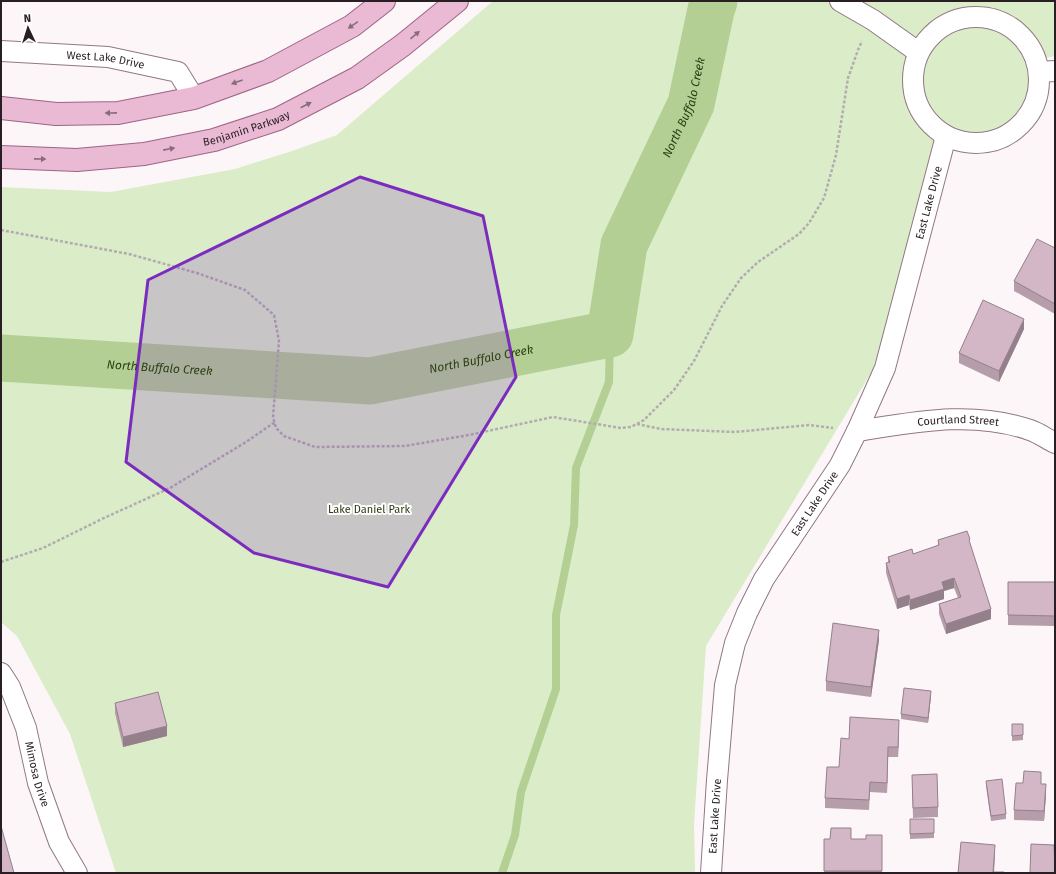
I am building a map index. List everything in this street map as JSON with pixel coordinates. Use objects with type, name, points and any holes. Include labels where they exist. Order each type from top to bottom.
[{"type":"main road","points":[[1,108],[56,114],[118,113],[194,98],[268,71],[352,26],[384,1]]},
{"type":"main road","name":"Benjamin Parkway","points":[[1,157],[77,160],[144,154],[214,140],[278,119],[357,78],[403,45],[456,1]]},
{"type":"street","points":[[840,1],[873,20],[918,52]]},
{"type":"street","points":[[966,17],[986,18],[1005,24],[1022,36],[1047,72],[1031,110],[1019,126],[1003,137],[984,143],[965,142],[946,136],[930,124],[919,109],[913,90],[912,71],[918,52],[930,36],[946,24],[966,17]]},
{"type":"street","name":"West Lake Drive","points":[[1,51],[108,56],[178,72],[194,98]]},
{"type":"street","name":"East Lake Drive","points":[[711,873],[716,780],[725,685],[736,643],[747,613],[764,579],[840,464],[857,431],[885,368],[946,136]]},
{"type":"street","name":"Courtland Street","points":[[857,431],[914,422],[962,418],[994,421],[1031,430],[1055,443]]},
{"type":"street","name":"Mimosa Drive","points":[[1,673],[10,687],[26,728],[38,783],[59,842],[77,873]]},
{"type":"path","points":[[1,230],[129,254],[197,273],[245,290],[274,315],[279,341],[274,417],[276,428],[284,436],[315,447],[406,446],[469,435],[553,417],[621,428],[631,427],[656,409],[674,390],[694,361],[722,306],[741,278],[758,262],[799,234],[809,223],[824,198],[836,155],[848,78],[858,50],[873,20]]},
{"type":"path","points":[[1,562],[43,548],[170,488],[246,442],[274,422]]},
{"type":"path","points":[[637,424],[661,429],[735,432],[809,425],[857,431]]},
{"type":"highlighted area","points":[[360,177],[483,216],[516,377],[388,587],[254,553],[126,462],[148,280]]},
{"type":"green space","name":"Lake Daniel Park","points":[[493,1],[1055,1],[1055,56],[1045,58],[1026,101],[1010,123],[978,136],[947,126],[877,363],[706,646],[694,824],[695,873],[116,873],[70,734],[17,636],[1,622],[1,187],[111,192],[235,169],[337,135]]},
{"type":"building","points":[[1037,239],[1055,248],[1055,304],[1014,281]]},
{"type":"building","points":[[983,300],[1024,319],[999,371],[959,353]]},
{"type":"building","points":[[967,531],[991,609],[946,624],[939,604],[961,597],[954,578],[942,582],[944,589],[910,600],[909,595],[897,599],[886,563],[890,562],[888,557],[912,549],[913,554],[939,545],[938,540]]},
{"type":"building","points":[[1008,582],[1055,582],[1055,616],[1008,615]]},
{"type":"building","points":[[833,623],[879,630],[871,687],[826,681]]},
{"type":"building","points":[[904,688],[931,691],[928,718],[901,714]]},
{"type":"building","points":[[158,692],[167,726],[123,737],[115,703]]},
{"type":"building","points":[[850,717],[899,720],[898,747],[888,747],[887,783],[870,782],[869,800],[825,798],[827,767],[839,767],[841,738],[849,739]]},
{"type":"building","points":[[1012,724],[1023,724],[1023,735],[1012,736]]},
{"type":"building","points":[[1024,771],[1041,772],[1041,784],[1046,784],[1044,811],[1014,810],[1016,783],[1023,783]]},
{"type":"building","points":[[937,774],[938,807],[913,808],[912,775]]},
{"type":"building","points":[[1002,779],[1006,814],[991,816],[986,781]]},
{"type":"building","points":[[910,819],[934,819],[934,833],[910,834]]},
{"type":"building","points":[[1,826],[14,873],[1,873]]},
{"type":"building","points":[[831,828],[851,828],[851,839],[866,839],[866,835],[882,835],[882,871],[824,871],[824,839],[830,839]]},
{"type":"building","points":[[961,842],[995,845],[993,872],[1004,873],[958,873]]},
{"type":"building","points":[[1031,844],[1054,845],[1055,873],[1030,873]]},
{"type":"waterway","name":"North Buffalo Creek","points":[[1,358],[370,381],[610,334],[624,245],[691,104],[714,1]]},
{"type":"waterway","points":[[502,873],[515,835],[521,792],[556,689],[556,615],[574,525],[576,468],[609,382],[610,334]]}]
